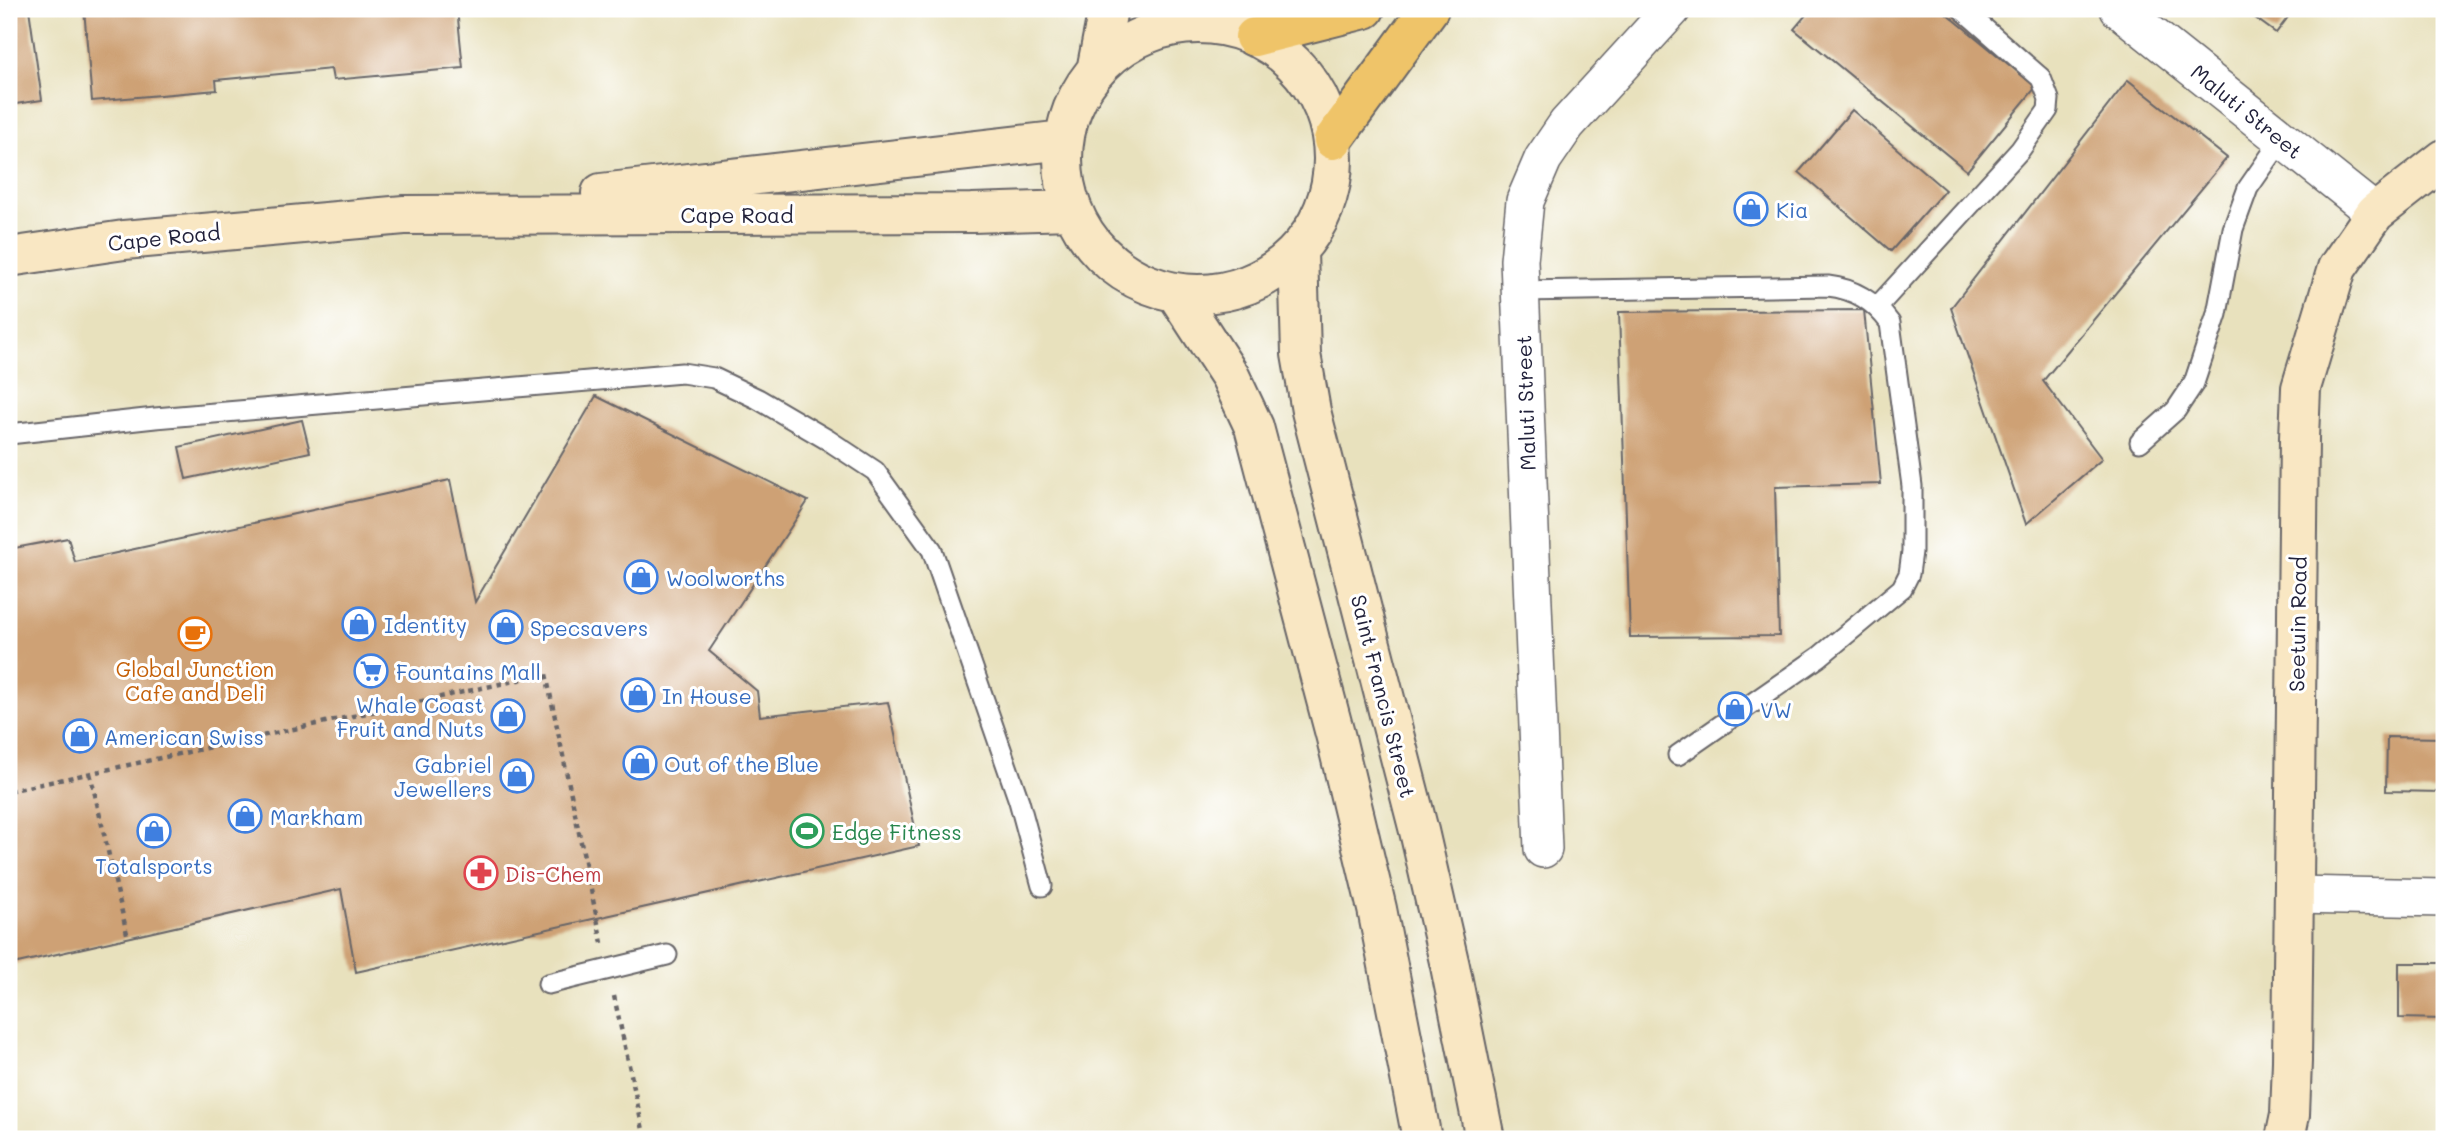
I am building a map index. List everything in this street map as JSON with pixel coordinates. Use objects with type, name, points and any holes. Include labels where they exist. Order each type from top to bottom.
[{"type":"main road","points":[[1229,24],[1364,9]]},
{"type":"main road","points":[[1333,140],[1429,9]]},
{"type":"street","points":[[1096,71],[1108,9]]},
{"type":"street","name":"Maluti Street","points":[[1543,849],[1519,260],[1525,201],[1543,159],[1567,124],[1672,9]]},
{"type":"street","name":"Maluti Street","points":[[2119,9],[2375,213]]},
{"type":"street","points":[[1198,24],[1229,24],[1271,45],[1301,70],[1322,103],[1333,140],[1332,180],[1320,218],[1298,251],[1266,276],[1228,294],[1176,293],[1142,282],[1105,256],[1088,240],[1070,210],[1063,174],[1064,141],[1075,104],[1096,71],[1124,46],[1159,30],[1198,24]]},
{"type":"street","name":"Cape Road","points":[[9,257],[124,240],[404,215],[1064,141]]},
{"type":"street","name":"Seetuin Road","points":[[2285,1139],[2290,1115],[2292,1061],[2301,388],[2337,268],[2375,213],[2444,159]]},
{"type":"street","name":"Cape Road","points":[[404,215],[972,214],[1070,210]]},
{"type":"street","name":"Saint Francis Street","points":[[1298,251],[1301,354],[1311,411],[1419,831],[1485,1139]]},
{"type":"street","points":[[1176,293],[1230,376],[1254,427],[1336,738],[1377,909],[1422,1139]]},
{"type":"street","points":[[2294,895],[2444,898]]},
{"type":"lane","points":[[1878,306],[2020,150],[2048,110],[2049,99],[2041,78],[1962,9]]},
{"type":"lane","points":[[2140,442],[2176,410],[2194,383],[2217,314],[2233,229],[2248,188],[2282,139]]},
{"type":"lane","points":[[1520,291],[1828,286],[1844,288],[1878,306],[1890,323],[1912,486],[1912,552],[1909,574],[1902,588],[1819,657],[1678,755]]},
{"type":"lane","points":[[9,434],[155,418],[593,383],[682,373],[714,378],[758,399],[875,471],[932,550],[1019,801],[1042,886]]},
{"type":"lane","points":[[548,984],[667,955]]},
{"type":"path","points":[[9,791],[546,674],[645,1139]]},
{"type":"path","points":[[90,773],[128,937]]},
{"type":"building","points":[[9,9],[29,9],[42,100],[9,105]]},
{"type":"building","points":[[84,9],[457,9],[463,68],[333,80],[331,69],[216,80],[217,90],[92,101]]},
{"type":"building","points":[[1811,9],[1941,9],[2036,87],[1967,171],[1794,29]]},
{"type":"building","points":[[2243,9],[2294,9],[2276,33]]},
{"type":"building","points":[[2128,80],[2227,158],[2043,381],[2102,459],[2026,524],[1951,308]]},
{"type":"building","points":[[1852,110],[1945,190],[1891,251],[1799,172]]},
{"type":"building","points":[[1864,310],[1881,484],[1775,487],[1779,636],[1630,637],[1619,312]]},
{"type":"building","name":"Fountains Mall","points":[[596,396],[808,501],[709,651],[757,691],[760,716],[888,702],[919,846],[356,972],[341,889],[9,965],[9,549],[68,538],[75,562],[450,480],[475,602]]},
{"type":"building","points":[[302,420],[310,452],[186,479],[179,447]]},
{"type":"building","points":[[2387,737],[2444,738],[2444,792],[2386,791]]},
{"type":"building","points":[[2399,963],[2444,963],[2444,1019],[2399,1018]]},
{"type":"place","name":"Kia","points":[[1751,209]]},
{"type":"place","name":"Woolworths","points":[[641,577]]},
{"type":"place","name":"Identity","points":[[359,624]]},
{"type":"place","name":"Specsavers","points":[[506,627]]},
{"type":"place","name":"Global Junction Cafe and Deli","points":[[195,634]]},
{"type":"place","name":"Fountains Mall","points":[[371,671]]},
{"type":"place","name":"In House","points":[[638,695]]},
{"type":"place","name":"VW","points":[[1735,709]]},
{"type":"place","name":"Whale Coast Fruit and Nuts","points":[[508,716]]},
{"type":"place","name":"American Swiss","points":[[80,736]]},
{"type":"place","name":"Out of the Blue","points":[[640,763]]},
{"type":"place","name":"Gabriel Jewellers","points":[[517,776]]},
{"type":"place","name":"Markham","points":[[245,816]]},
{"type":"place","name":"Totalsports","points":[[154,831]]},
{"type":"place","name":"Edge Fitness","points":[[807,831]]},
{"type":"place","name":"Dis-Chem","points":[[481,873]]}]
